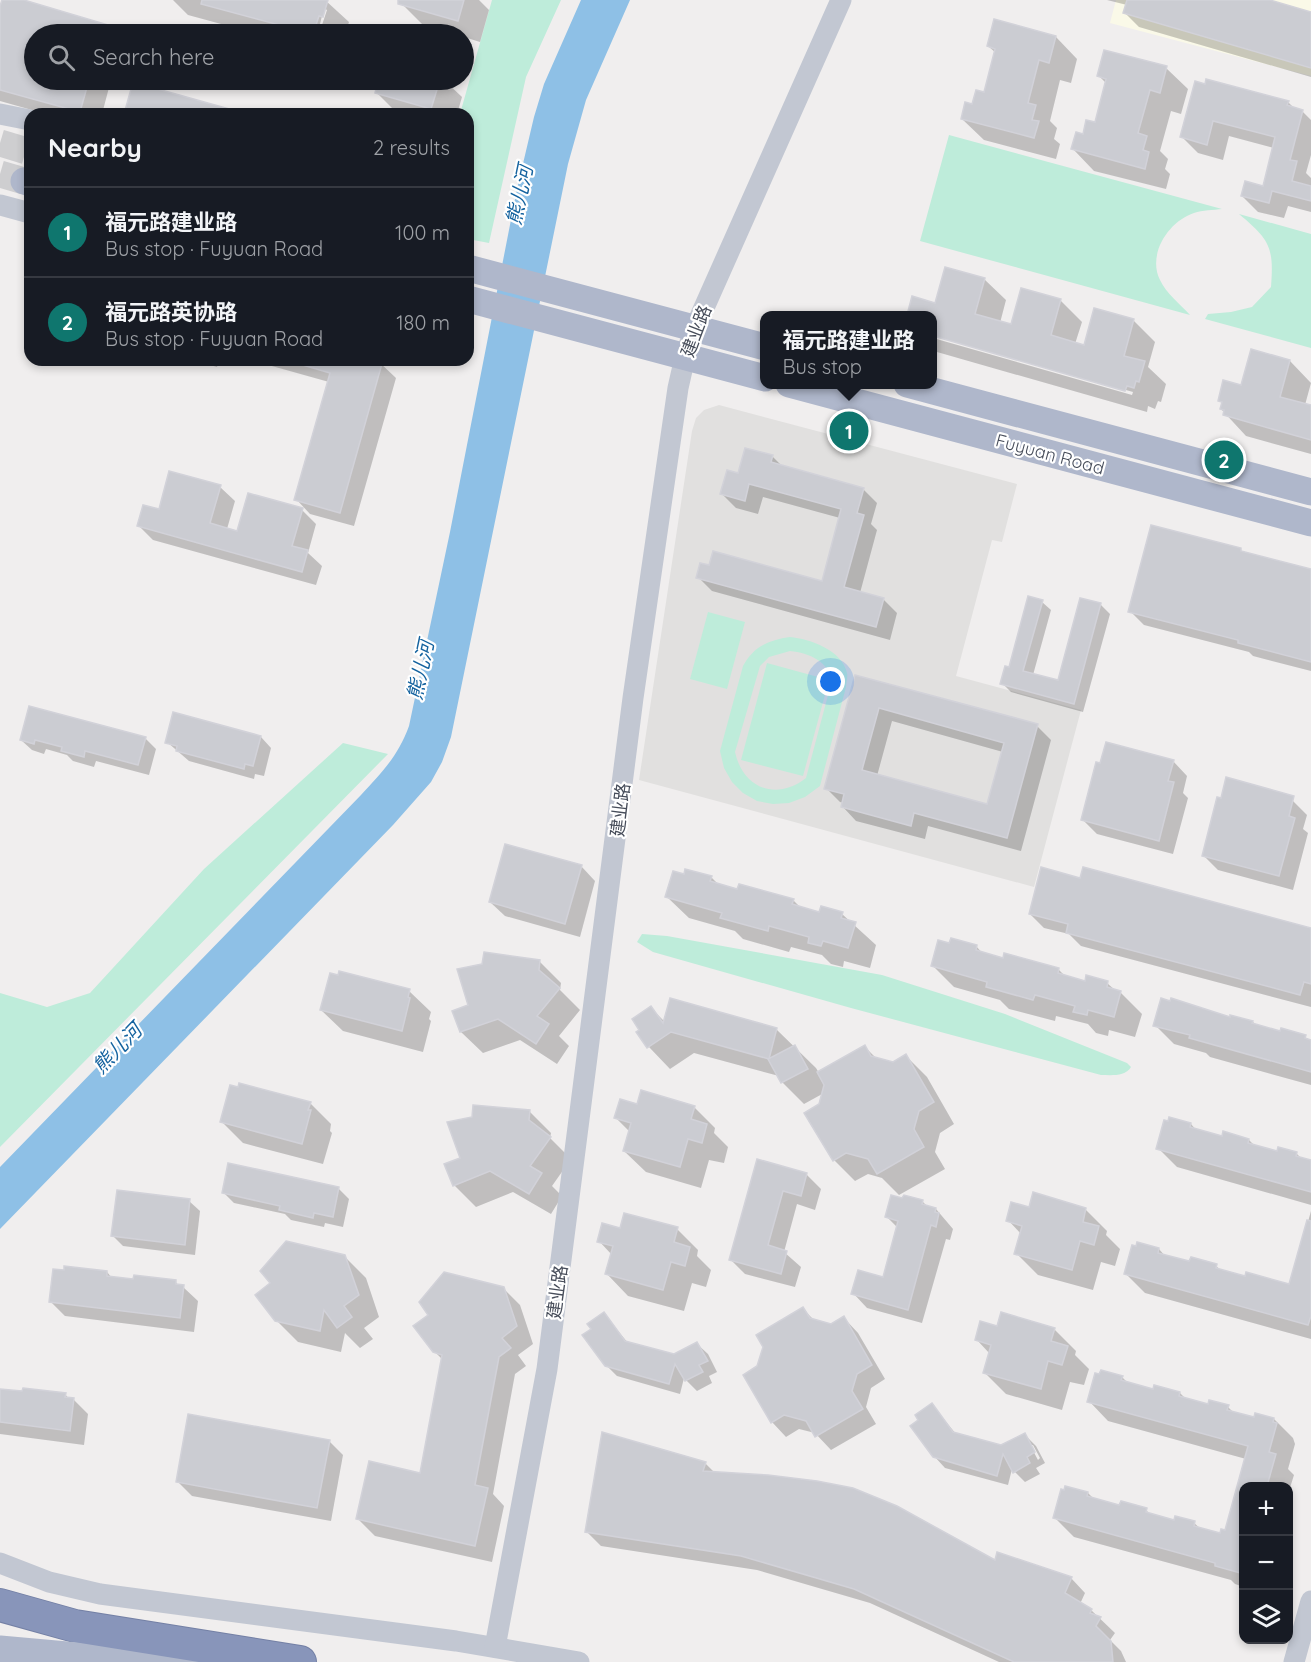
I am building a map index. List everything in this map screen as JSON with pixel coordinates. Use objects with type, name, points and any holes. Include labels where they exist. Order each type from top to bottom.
[{"type":"highway","points":[[0,1605],[75,1626],[300,1662]]},
{"type":"main road","points":[[480,270],[760,346]]},
{"type":"main road","points":[[475,302],[760,377]]},
{"type":"main road","name":"Fuyuan Road","points":[[808,389],[1311,523]]},
{"type":"main road","name":"Fuyuan Road","points":[[926,389],[1311,492]]},
{"type":"main road","points":[[0,1648],[67,1655],[190,1662]]},
{"type":"street","name":"建业路","points":[[495,1647],[547,1369],[633,698],[676,398],[685,357],[695,328],[841,0]]},
{"type":"street","points":[[0,114],[24,119]]},
{"type":"street","points":[[0,205],[24,211]]},
{"type":"street","points":[[0,1563],[49,1582],[100,1594],[495,1647],[579,1662]]},
{"type":"street","points":[[1294,1662],[1311,1601]]},
{"type":"shaded area","points":[[1116,0],[1311,0],[1311,76],[1110,23]]},
{"type":"shaded area","points":[[719,405],[1017,484],[1002,542],[992,540],[956,676],[1081,710],[1034,887],[639,780],[692,431],[696,418],[704,410]]},
{"type":"green space","points":[[492,0],[561,0],[526,77],[489,243],[474,240],[474,108],[462,108],[467,90],[474,90],[474,64]]},
{"type":"green space","points":[[949,135],[1222,209],[1201,211],[1185,217],[1169,231],[1158,249],[1156,260],[1160,280],[1169,294],[1190,315],[920,241]]},
{"type":"green space","points":[[1239,214],[1311,234],[1311,348],[1205,319],[1208,314],[1252,307],[1271,287],[1272,262],[1268,245],[1258,231]]},
{"type":"green space","points":[[708,612],[745,622],[727,689],[690,679]]},
{"type":"green space","points":[[782,638],[798,638],[824,647],[839,658],[847,676],[820,786],[805,797],[789,803],[773,804],[757,801],[743,793],[732,782],[724,768],[720,751],[743,666],[756,649]],"holes":[[[790,651],[823,664],[828,670],[831,684],[806,778],[784,789],[763,788],[753,783],[745,775],[735,752],[760,666],[769,657]]]},
{"type":"green space","points":[[767,663],[829,680],[803,776],[741,760]]},
{"type":"green space","points":[[343,743],[388,754],[0,1147],[0,993],[47,1007],[90,993],[204,869]]},
{"type":"green space","points":[[642,934],[667,936],[882,975],[1005,1014],[1127,1063],[1131,1067],[1122,1074],[1101,1075],[851,1008],[653,952],[637,942]]},
{"type":"water","name":"熊儿河","points":[[581,0],[630,0],[586,100],[568,164],[451,737],[442,762],[431,782],[393,825],[0,1229],[0,1167],[361,795],[389,763],[405,737],[450,532],[517,189],[534,117],[544,84]]},
{"type":"building","points":[[2,0],[24,0],[105,24],[24,24],[24,90],[86,90],[81,108],[65,108],[0,90],[0,6]]},
{"type":"building","points":[[202,0],[328,0],[323,17],[319,16],[316,24],[276,24],[201,4]]},
{"type":"building","points":[[398,0],[464,0],[458,21],[398,4]]},
{"type":"building","points":[[1127,0],[1270,0],[1311,12],[1311,68],[1123,13]]},
{"type":"building","points":[[994,19],[1056,36],[1049,63],[1039,60],[1028,103],[1036,105],[1032,120],[1039,121],[1034,138],[961,119],[965,102],[972,104],[976,90],[984,92],[995,49],[987,46]]},
{"type":"building","points":[[1104,50],[1167,66],[1160,93],[1150,90],[1138,133],[1147,136],[1143,150],[1149,152],[1145,169],[1071,149],[1076,132],[1083,134],[1086,120],[1095,122],[1106,79],[1097,76]]},
{"type":"building","points":[[1206,79],[1289,101],[1287,105],[1303,110],[1290,160],[1297,161],[1292,181],[1311,186],[1311,201],[1272,191],[1269,203],[1241,196],[1245,181],[1263,186],[1275,137],[1213,121],[1207,145],[1180,137],[1195,81],[1205,84]]},
{"type":"building","points":[[131,90],[162,90],[226,108],[126,108]]},
{"type":"building","points":[[376,90],[437,90],[431,108],[375,93]]},
{"type":"building","points":[[945,267],[985,278],[975,314],[1011,324],[1021,288],[1061,299],[1051,335],[1084,345],[1094,308],[1134,319],[1124,356],[1145,361],[1139,382],[1136,381],[1134,388],[1127,386],[1125,391],[937,337],[937,311],[908,311],[912,296],[935,303]]},
{"type":"building","points":[[1251,349],[1290,360],[1280,397],[1311,405],[1311,440],[1223,415],[1224,410],[1220,409],[1222,402],[1218,401],[1223,380],[1241,385]]},
{"type":"building","points":[[306,366],[381,366],[340,513],[294,500],[330,373]]},
{"type":"building","points":[[745,448],[773,455],[771,462],[864,488],[857,513],[864,515],[844,587],[884,598],[876,627],[696,578],[700,563],[709,565],[713,551],[822,581],[841,509],[749,484],[745,501],[720,494],[727,470],[738,473]]},
{"type":"building","points":[[169,471],[221,485],[210,523],[237,531],[248,493],[303,508],[292,546],[308,550],[302,572],[137,526],[143,505],[159,509]]},
{"type":"building","points":[[1151,525],[1311,569],[1311,662],[1238,643],[1238,640],[1128,612]]},
{"type":"building","points":[[1028,596],[1043,600],[1023,671],[1058,680],[1080,598],[1101,603],[1074,704],[1000,684],[1005,666],[1009,667]]},
{"type":"building","points":[[855,675],[1038,724],[1007,838],[914,813],[911,826],[841,807],[844,794],[824,789]],"holes":[[[879,708],[1004,743],[987,804],[862,770]]]},
{"type":"building","points":[[29,706],[146,737],[138,765],[85,751],[84,757],[61,751],[62,747],[35,740],[34,744],[20,740]]},
{"type":"building","points":[[173,712],[261,736],[253,766],[245,764],[244,769],[176,751],[177,746],[165,743]]},
{"type":"building","points":[[1106,742],[1174,760],[1168,781],[1174,782],[1159,841],[1081,820],[1096,762],[1100,763]]},
{"type":"building","points":[[1226,777],[1294,796],[1289,816],[1295,818],[1279,876],[1202,856],[1217,797],[1221,798]]},
{"type":"building","points":[[505,844],[582,865],[565,924],[489,902]]},
{"type":"building","points":[[1041,867],[1080,878],[1083,867],[1311,928],[1311,984],[1304,982],[1300,995],[1066,933],[1068,924],[1029,914]]},
{"type":"building","points":[[685,869],[712,876],[710,881],[737,889],[739,884],[794,899],[792,904],[819,912],[821,906],[843,912],[841,918],[856,922],[848,948],[823,941],[821,946],[808,943],[809,937],[769,926],[768,931],[720,918],[722,913],[665,897],[673,871],[684,874]]},
{"type":"building","points":[[951,938],[977,945],[976,950],[1003,958],[1004,953],[1059,968],[1058,973],[1085,981],[1086,975],[1108,981],[1107,987],[1121,991],[1114,1017],[1088,1010],[1087,1015],[1073,1012],[1075,1006],[1035,995],[1033,1000],[986,987],[987,982],[931,966],[938,940],[949,943]]},
{"type":"building","points":[[484,952],[540,960],[539,970],[560,988],[537,1016],[549,1024],[536,1044],[498,1019],[460,1032],[452,1011],[468,1005],[457,969],[482,964]]},
{"type":"building","points":[[339,971],[410,989],[402,1031],[320,1010],[330,973],[338,975]]},
{"type":"building","points":[[670,998],[777,1028],[769,1059],[671,1032],[647,1048],[636,1032],[639,1030],[632,1019],[651,1006],[663,1023]]},
{"type":"building","points":[[1161,998],[1170,1001],[1171,998],[1280,1031],[1281,1028],[1306,1035],[1305,1038],[1311,1040],[1311,1072],[1153,1026]]},
{"type":"building","points":[[795,1045],[808,1069],[781,1083],[768,1059]]},
{"type":"building","points":[[865,1045],[871,1056],[893,1062],[906,1054],[934,1102],[919,1111],[914,1129],[924,1147],[877,1174],[868,1159],[846,1153],[833,1161],[804,1113],[819,1104],[824,1085],[817,1072]]},
{"type":"building","points":[[239,1083],[311,1102],[302,1144],[220,1122],[230,1085],[238,1087]]},
{"type":"building","points":[[641,1090],[695,1106],[691,1119],[707,1124],[702,1143],[688,1139],[680,1167],[623,1151],[631,1123],[614,1118],[620,1099],[637,1104]]},
{"type":"building","points":[[473,1105],[530,1110],[529,1120],[551,1137],[530,1166],[542,1173],[529,1194],[490,1171],[453,1186],[444,1164],[460,1158],[447,1122],[472,1117]]},
{"type":"building","points":[[1169,1117],[1191,1123],[1190,1127],[1222,1136],[1223,1131],[1249,1139],[1248,1143],[1277,1151],[1278,1147],[1297,1152],[1296,1156],[1311,1160],[1311,1192],[1156,1149],[1164,1120],[1168,1121]]},
{"type":"building","points":[[757,1159],[807,1173],[801,1196],[783,1191],[768,1245],[787,1251],[781,1274],[729,1260]]},
{"type":"building","points":[[228,1163],[339,1187],[333,1217],[314,1213],[313,1218],[279,1210],[280,1206],[222,1193]]},
{"type":"building","points":[[117,1190],[190,1199],[185,1245],[111,1236]]},
{"type":"building","points":[[1033,1192],[1086,1208],[1083,1222],[1099,1226],[1094,1245],[1080,1241],[1072,1270],[1014,1254],[1022,1226],[1006,1221],[1011,1202],[1029,1207]]},
{"type":"building","points":[[891,1195],[902,1198],[904,1195],[923,1200],[922,1204],[936,1208],[935,1212],[939,1213],[936,1227],[931,1225],[908,1310],[851,1294],[858,1270],[883,1277],[898,1221],[885,1217]]},
{"type":"building","points":[[624,1213],[678,1227],[674,1242],[690,1247],[685,1266],[671,1262],[663,1290],[605,1274],[613,1246],[597,1242],[602,1223],[620,1228]]},
{"type":"building","points":[[1307,1220],[1311,1221],[1311,1316],[1308,1325],[1124,1274],[1132,1245],[1136,1246],[1137,1242],[1159,1248],[1158,1253],[1189,1261],[1191,1257],[1217,1264],[1216,1268],[1245,1276],[1246,1272],[1289,1284]]},
{"type":"building","points":[[286,1241],[345,1255],[359,1295],[344,1306],[352,1317],[337,1328],[324,1310],[320,1331],[275,1321],[255,1295],[270,1283],[260,1271]]},
{"type":"building","points":[[64,1266],[107,1271],[107,1276],[133,1279],[134,1275],[176,1280],[176,1284],[184,1285],[180,1318],[49,1302],[53,1269],[64,1270]]},
{"type":"building","points":[[444,1272],[504,1287],[517,1326],[502,1338],[511,1348],[499,1357],[475,1485],[488,1488],[475,1546],[356,1519],[369,1461],[420,1473],[442,1355],[433,1352],[413,1326],[428,1315],[419,1302]]},
{"type":"building","points":[[803,1307],[810,1318],[831,1324],[844,1316],[872,1365],[857,1374],[852,1391],[863,1409],[815,1437],[806,1421],[784,1415],[771,1423],[743,1375],[757,1366],[763,1347],[756,1335]]},
{"type":"building","points":[[604,1312],[625,1341],[674,1354],[697,1342],[708,1361],[699,1365],[703,1372],[685,1381],[675,1364],[669,1384],[605,1366],[582,1335],[591,1329],[587,1324]]},
{"type":"building","points":[[1001,1312],[1055,1328],[1051,1341],[1068,1346],[1062,1365],[1048,1361],[1041,1389],[983,1373],[991,1345],[975,1340],[980,1321],[997,1326]]},
{"type":"building","points":[[1101,1370],[1123,1376],[1121,1380],[1153,1389],[1154,1385],[1180,1392],[1179,1396],[1208,1404],[1209,1400],[1229,1405],[1227,1410],[1254,1417],[1255,1413],[1274,1418],[1273,1422],[1277,1423],[1269,1452],[1276,1454],[1268,1482],[1239,1482],[1239,1573],[1215,1566],[1215,1563],[1053,1518],[1061,1489],[1064,1490],[1065,1486],[1088,1492],[1087,1496],[1119,1505],[1121,1501],[1147,1508],[1146,1512],[1174,1520],[1175,1516],[1195,1521],[1194,1526],[1220,1533],[1221,1529],[1225,1530],[1248,1446],[1087,1402],[1095,1373],[1099,1374]]},
{"type":"building","points":[[23,1388],[66,1393],[65,1397],[74,1398],[70,1431],[0,1422],[0,1389],[22,1391]]},
{"type":"building","points":[[932,1403],[953,1432],[1001,1445],[1025,1433],[1035,1452],[1027,1457],[1030,1463],[1013,1473],[1003,1454],[997,1476],[933,1457],[910,1426],[918,1420],[915,1415]]},
{"type":"building","points":[[188,1414],[330,1440],[317,1508],[176,1482]]},
{"type":"building","points":[[602,1432],[706,1462],[703,1471],[768,1475],[853,1488],[897,1506],[995,1560],[997,1552],[1072,1577],[1065,1593],[1092,1609],[1090,1613],[1101,1617],[1096,1626],[1111,1641],[1113,1662],[1014,1662],[854,1589],[741,1556],[585,1532]]},
{"type":"tunnel","points":[[0,143],[24,150]]},
{"type":"tunnel","points":[[0,174],[24,181]]},
{"type":"place","name":"福元路建业路","points":[[849,431]]},
{"type":"place","name":"福元路英协路","points":[[1224,460]]}]
